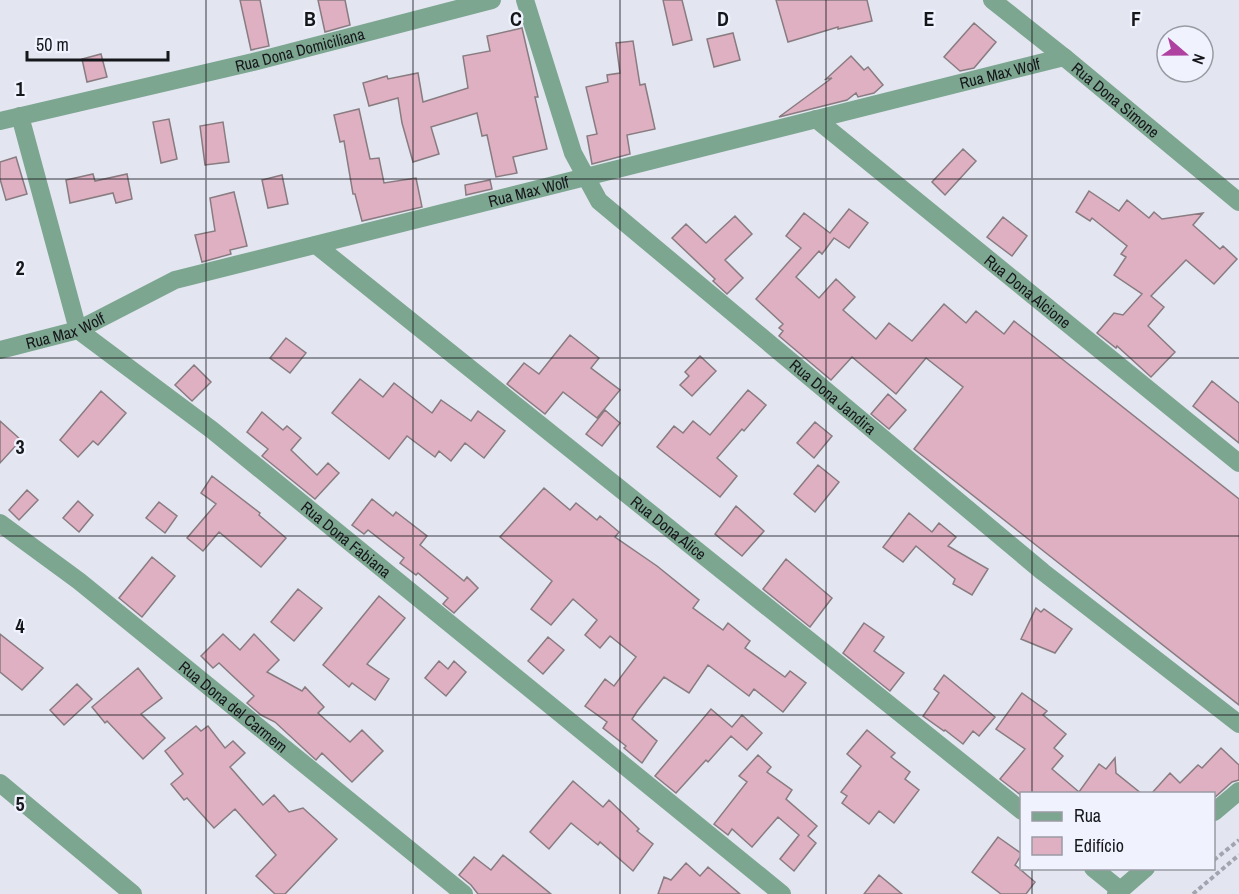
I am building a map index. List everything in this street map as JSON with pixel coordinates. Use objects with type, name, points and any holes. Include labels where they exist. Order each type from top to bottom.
[{"type":"street","name":"Rua Dona Domiciliana","points":[[0,121],[253,62],[492,0]]},
{"type":"street","name":"Rua Dona Jandira","points":[[525,0],[573,153],[599,201],[1043,572],[1239,724]]},
{"type":"street","name":"Rua Dona Simone","points":[[992,0],[1239,202]]},
{"type":"street","name":"Rua Max Wolf","points":[[0,350],[78,330],[175,280],[1064,57]]},
{"type":"street","points":[[20,116],[78,330]]},
{"type":"street","name":"Rua Dona Alcione","points":[[816,119],[1239,463]]},
{"type":"street","name":"Rua Dona Alice","points":[[316,245],[1020,809]]},
{"type":"street","name":"Rua Dona Fabiana","points":[[78,330],[212,430],[782,894]]},
{"type":"street","name":"Rua Dona del Carmem","points":[[0,523],[79,581],[465,894]]},
{"type":"street","points":[[0,783],[134,894]]},
{"type":"street","points":[[1215,811],[1239,791]]},
{"type":"street","points":[[1095,870],[1118,892],[1144,870]]},
{"type":"path","points":[[1215,859],[1239,840]]},
{"type":"path","points":[[1193,894],[1239,855]]},
{"type":"building","points":[[240,0],[260,0],[269,46],[251,50]]},
{"type":"building","points":[[318,0],[345,0],[350,25],[325,32]]},
{"type":"building","points":[[663,0],[682,0],[692,40],[673,45]]},
{"type":"building","points":[[776,0],[867,0],[872,21],[838,29],[838,27],[788,42]]},
{"type":"building","points":[[974,23],[996,42],[974,68],[960,71],[944,57]]},
{"type":"building","points":[[522,28],[547,149],[513,157],[517,173],[496,177],[487,135],[482,136],[477,113],[431,127],[439,154],[413,162],[402,123],[398,98],[369,106],[363,83],[387,76],[388,79],[418,73],[423,102],[468,88],[463,56],[490,51],[487,36]]},
{"type":"building","points":[[733,33],[740,60],[714,67],[707,39]]},
{"type":"building","points":[[633,41],[640,85],[645,84],[655,129],[627,135],[630,154],[592,164],[587,136],[597,134],[586,87],[608,82],[607,75],[620,73],[616,43]]},
{"type":"building","points":[[101,54],[107,77],[87,82],[82,59]]},
{"type":"building","points":[[851,56],[864,70],[868,67],[883,85],[874,93],[858,97],[856,93],[847,100],[779,117],[832,78],[826,79]]},
{"type":"building","points":[[359,109],[370,159],[379,158],[384,183],[416,178],[422,207],[362,221],[355,194],[353,194],[344,141],[340,142],[334,115]]},
{"type":"building","points":[[169,119],[177,159],[161,163],[153,122]]},
{"type":"building","points":[[223,122],[229,162],[205,165],[200,126]]},
{"type":"building","points":[[963,149],[976,161],[945,195],[932,182]]},
{"type":"building","points":[[16,157],[27,194],[6,200],[0,179],[0,162]]},
{"type":"building","points":[[93,174],[95,181],[127,174],[132,199],[116,203],[113,193],[70,203],[66,180]]},
{"type":"building","points":[[282,175],[288,204],[268,208],[262,180]]},
{"type":"building","points":[[490,180],[492,189],[466,195],[465,185]]},
{"type":"building","points":[[1089,191],[1119,211],[1127,200],[1149,218],[1154,212],[1162,219],[1203,213],[1193,225],[1220,249],[1223,246],[1237,259],[1214,284],[1186,260],[1151,296],[1164,307],[1148,326],[1175,352],[1151,377],[1117,346],[1116,348],[1097,333],[1114,313],[1123,315],[1142,294],[1114,275],[1126,257],[1121,254],[1127,246],[1092,218],[1090,221],[1076,212]]},
{"type":"building","points":[[234,192],[247,246],[230,250],[231,254],[202,262],[195,235],[215,231],[210,198]]},
{"type":"building","points":[[849,209],[868,223],[849,248],[834,238],[822,254],[819,251],[796,277],[819,298],[836,279],[855,297],[843,310],[876,339],[889,323],[912,341],[944,304],[966,323],[976,311],[1004,334],[1014,321],[1239,499],[1239,705],[914,449],[963,387],[926,358],[896,394],[852,357],[831,380],[779,336],[783,331],[779,328],[783,324],[756,299],[801,248],[786,236],[804,213],[830,233]]},
{"type":"building","points":[[735,216],[752,234],[725,260],[743,278],[727,294],[713,281],[715,279],[672,238],[686,224],[706,243]]},
{"type":"building","points":[[1003,217],[1027,236],[1012,256],[987,237]]},
{"type":"building","points":[[570,335],[599,358],[591,368],[620,390],[597,418],[563,392],[545,414],[507,384],[524,363],[539,374]]},
{"type":"building","points":[[286,338],[306,353],[290,373],[270,358]]},
{"type":"building","points":[[700,356],[716,371],[692,396],[680,385],[689,376],[685,372]]},
{"type":"building","points":[[194,365],[211,382],[192,401],[175,385]]},
{"type":"building","points":[[360,379],[383,397],[394,383],[432,413],[441,400],[471,421],[478,411],[505,431],[484,458],[465,443],[451,461],[439,451],[435,457],[407,436],[389,459],[332,413]]},
{"type":"building","points":[[1212,381],[1239,403],[1239,443],[1193,406]]},
{"type":"building","points":[[748,390],[766,405],[717,458],[737,476],[720,497],[657,447],[674,426],[683,433],[693,421],[710,435]]},
{"type":"building","points":[[101,391],[126,413],[98,445],[93,441],[78,457],[60,440]]},
{"type":"building","points":[[888,394],[906,410],[889,429],[871,414]]},
{"type":"building","points":[[605,410],[620,423],[602,446],[586,434]]},
{"type":"building","points":[[262,412],[283,430],[287,426],[301,438],[291,450],[317,475],[328,463],[339,473],[315,499],[262,456],[268,449],[247,432]]},
{"type":"building","points":[[0,421],[21,440],[0,463]]},
{"type":"building","points":[[815,422],[832,436],[814,458],[797,443]]},
{"type":"building","points":[[818,465],[839,482],[815,512],[794,494]]},
{"type":"building","points":[[212,476],[260,513],[259,515],[286,538],[261,567],[219,532],[203,551],[187,538],[216,504],[201,493]]},
{"type":"building","points":[[544,488],[570,510],[576,503],[597,520],[600,516],[619,532],[615,537],[657,566],[699,600],[693,608],[723,630],[728,623],[750,641],[745,648],[785,677],[790,671],[806,683],[783,712],[754,689],[749,696],[708,665],[689,693],[664,677],[638,710],[632,719],[657,741],[642,763],[624,748],[626,746],[603,728],[607,722],[585,706],[605,679],[614,686],[636,657],[610,636],[600,648],[585,635],[597,620],[573,599],[551,625],[531,609],[552,581],[500,537]]},
{"type":"building","points":[[27,490],[38,500],[19,520],[9,510]]},
{"type":"building","points":[[372,499],[393,516],[396,512],[427,536],[420,545],[464,581],[467,577],[478,588],[454,613],[443,604],[448,598],[418,573],[416,575],[400,563],[404,558],[368,530],[364,534],[352,525]]},
{"type":"building","points":[[78,501],[93,515],[79,532],[63,518]]},
{"type":"building","points":[[159,502],[177,516],[165,533],[146,518]]},
{"type":"building","points":[[736,506],[764,531],[742,556],[715,534]]},
{"type":"building","points":[[909,513],[932,532],[939,523],[956,537],[948,546],[988,569],[972,595],[953,584],[955,579],[916,546],[903,562],[883,547]]},
{"type":"building","points":[[152,557],[175,576],[142,617],[119,598]]},
{"type":"building","points":[[786,559],[832,598],[810,627],[763,589]]},
{"type":"building","points":[[298,589],[322,608],[294,641],[271,622]]},
{"type":"building","points":[[379,596],[405,618],[367,664],[389,679],[375,700],[352,683],[349,687],[323,665]]},
{"type":"building","points":[[1036,608],[1041,612],[1044,609],[1072,629],[1055,653],[1021,639]]},
{"type":"building","points":[[864,623],[884,637],[874,651],[904,673],[890,691],[843,653]]},
{"type":"building","points":[[0,634],[43,668],[22,690],[0,672]]},
{"type":"building","points":[[223,634],[240,650],[254,634],[279,660],[267,672],[302,691],[305,687],[324,707],[318,713],[350,742],[362,730],[383,751],[352,782],[322,753],[316,760],[275,722],[261,715],[247,703],[254,696],[219,663],[213,668],[201,656]]},
{"type":"building","points":[[548,637],[564,650],[543,674],[528,661]]},
{"type":"building","points":[[439,661],[448,669],[454,661],[466,672],[446,696],[425,678]]},
{"type":"building","points":[[138,668],[162,698],[141,714],[165,738],[143,759],[107,721],[105,723],[92,707]]},
{"type":"building","points":[[944,675],[995,717],[979,736],[973,731],[963,744],[923,716],[939,693],[934,689]]},
{"type":"building","points":[[77,684],[92,699],[64,725],[50,710]]},
{"type":"building","points":[[1022,693],[1047,711],[1043,715],[1066,734],[1054,748],[1063,756],[1052,769],[1079,792],[1020,792],[1020,794],[1000,779],[1025,749],[996,729]]},
{"type":"building","points":[[711,709],[732,727],[742,715],[762,733],[747,750],[731,736],[676,793],[655,776]]},
{"type":"building","points":[[196,726],[201,731],[208,726],[225,748],[233,741],[245,753],[230,767],[263,805],[274,795],[289,812],[303,808],[337,839],[285,894],[275,894],[256,876],[276,855],[235,809],[214,828],[187,798],[184,800],[171,784],[183,774],[165,751]]},
{"type":"building","points":[[867,730],[895,753],[891,757],[910,772],[905,779],[919,790],[894,823],[879,811],[869,824],[842,803],[847,796],[841,792],[861,766],[847,754]]},
{"type":"building","points":[[1221,748],[1239,765],[1239,780],[1232,782],[1215,797],[1215,792],[1153,792],[1170,773],[1180,783],[1198,765],[1202,768]]},
{"type":"building","points":[[758,755],[771,767],[767,772],[792,790],[786,799],[817,826],[808,836],[816,843],[794,871],[780,859],[799,835],[778,817],[752,847],[732,829],[728,835],[714,824],[747,782],[739,776]]},
{"type":"building","points":[[1115,758],[1116,773],[1140,792],[1079,792],[1099,764],[1106,769]]},
{"type":"building","points":[[573,781],[603,807],[609,800],[639,829],[637,831],[653,844],[633,871],[600,842],[598,845],[571,823],[549,849],[530,832]]},
{"type":"building","points":[[998,837],[1020,853],[1015,865],[1035,882],[1026,894],[1001,894],[972,872]]},
{"type":"building","points":[[503,855],[551,894],[478,894],[459,875],[474,857],[491,870]]},
{"type":"building","points":[[686,863],[700,876],[708,867],[740,894],[658,894],[664,877],[671,880]]},
{"type":"building","points":[[879,875],[902,894],[864,894]]}]
